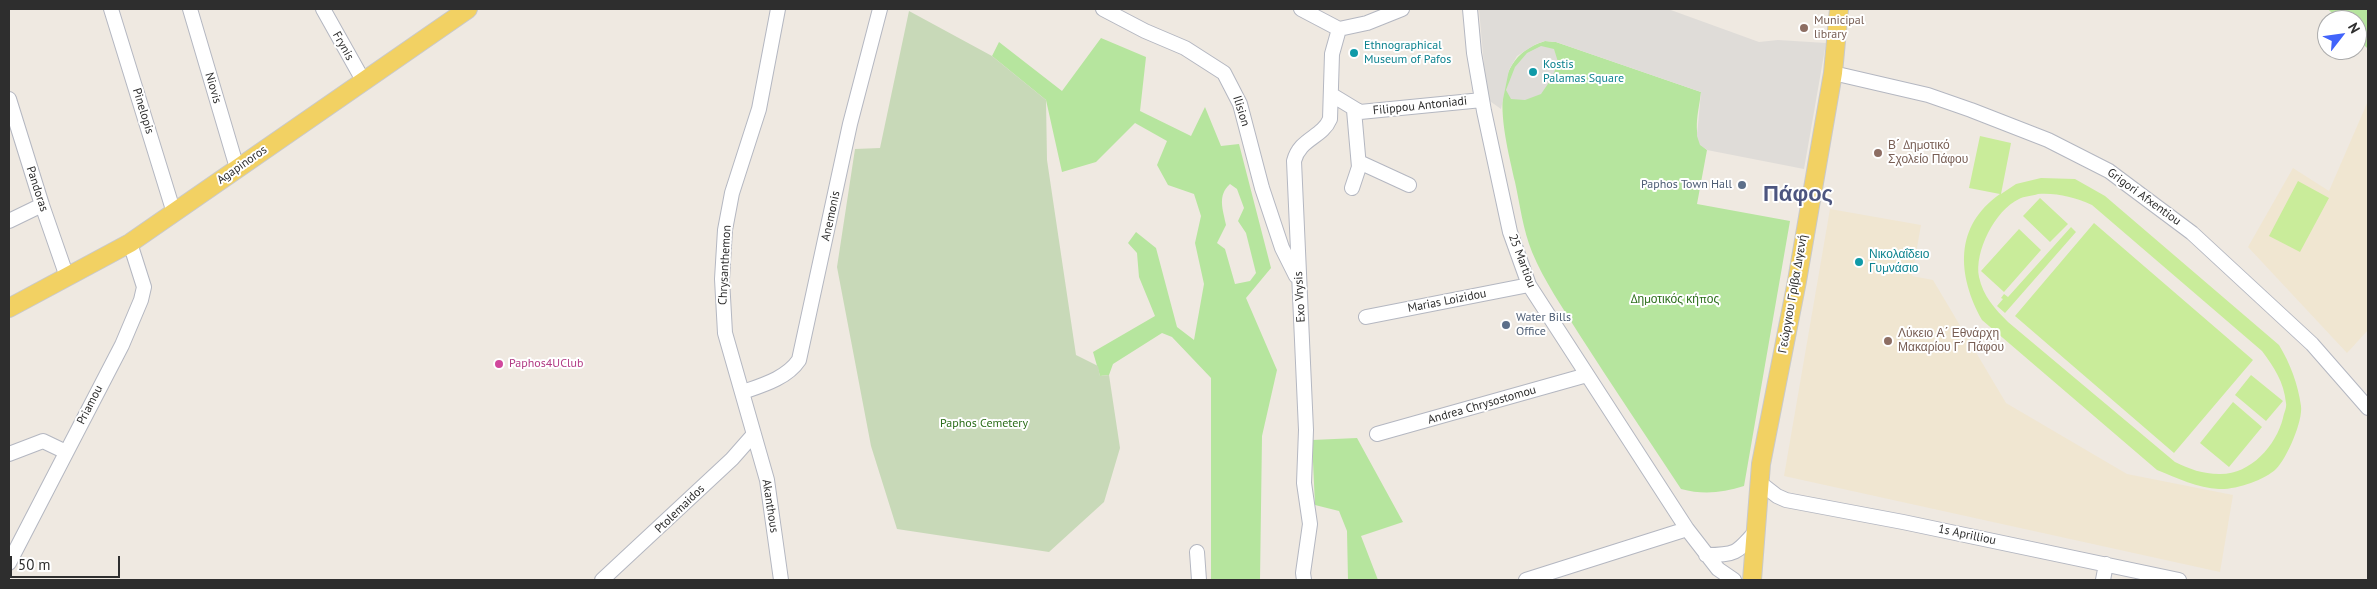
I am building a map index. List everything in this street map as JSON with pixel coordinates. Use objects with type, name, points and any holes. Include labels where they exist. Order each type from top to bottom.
[{"type":"main road","name":"Agapinoros","points":[[9,308],[130,243],[468,9]]},
{"type":"main road","name":"Γεώργιου Γρίβα Διγενή","points":[[1752,580],[1759,482],[1833,73],[1839,9]]},
{"type":"street","name":"Pinelopis","points":[[111,9],[174,213]]},
{"type":"street","name":"Niovis","points":[[190,9],[236,168]]},
{"type":"street","name":"Frynis","points":[[323,9],[364,82]]},
{"type":"street","name":"Chrysanthemon","points":[[754,434],[743,392],[728,349],[722,304],[725,230],[732,193],[759,109],[778,9]]},
{"type":"street","name":"Anemonis","points":[[743,392],[782,376],[794,367],[799,360],[850,124],[880,9]]},
{"type":"street","name":"Ilision","points":[[1103,9],[1145,31],[1185,48],[1224,73],[1240,104],[1262,188],[1282,248],[1299,281]]},
{"type":"street","points":[[1301,9],[1339,29],[1367,23],[1402,9]]},
{"type":"street","name":"25 Martiou","points":[[1470,9],[1474,53],[1482,100],[1510,232],[1529,285],[1687,529],[1718,569],[1734,580]]},
{"type":"street","name":"Exo Vrysis","points":[[1304,580],[1303,573],[1310,524],[1304,483],[1306,430],[1294,162],[1302,144],[1329,122],[1332,95],[1332,54],[1339,29]]},
{"type":"street","name":"Grigori Afxentiou","points":[[1833,73],[1928,95],[2048,140],[2109,171],[2199,239],[2312,344],[2368,408]]},
{"type":"street","points":[[1332,95],[1354,110],[1358,162],[1352,188]]},
{"type":"street","name":"Pandoras","points":[[9,99],[67,277]]},
{"type":"street","name":"Filippou Antoniadi","points":[[1354,110],[1360,112],[1482,100]]},
{"type":"street","points":[[1358,162],[1409,186]]},
{"type":"street","points":[[9,221],[42,205]]},
{"type":"street","name":"Priamou","points":[[9,563],[122,345],[141,300],[144,288],[130,243]]},
{"type":"street","name":"Marias Loizidou","points":[[1366,317],[1529,285]]},
{"type":"street","name":"Andrea Chrysostomou","points":[[1376,434],[1587,376]]},
{"type":"street","name":"Ptolemaidos","points":[[602,580],[732,459],[754,434]]},
{"type":"street","name":"Akanthous","points":[[754,434],[767,480],[781,580]]},
{"type":"street","points":[[9,454],[43,441],[66,452]]},
{"type":"street","name":"1s Aprilliou","points":[[1759,482],[1777,496],[1786,500],[2179,580]]},
{"type":"street","points":[[1526,580],[1687,529]]},
{"type":"street","points":[[1706,555],[1724,555],[1739,551],[1756,531]]},
{"type":"street","points":[[1197,552],[1199,580]]},
{"type":"street","points":[[2102,580],[2106,564]]},
{"type":"shaded area","points":[[1479,9],[1668,9],[1759,42],[1778,40],[1826,43],[1804,169],[1707,150],[1700,145],[1697,136],[1701,92],[1556,42],[1545,41],[1536,44],[1517,56],[1509,70],[1501,109],[1487,99]]},
{"type":"shaded area","name":"Kostis Palamas Square","points":[[1541,46],[1554,49],[1558,62],[1552,78],[1541,94],[1525,100],[1511,99],[1506,90],[1515,67],[1527,53]]},
{"type":"shaded area","points":[[2368,101],[2368,330],[2347,353],[2248,247],[2293,168],[2329,191]]},
{"type":"shaded area","name":"Λύκειο Α΄ Εθνάρχη Μακαρίου Γ΄ Πάφου","points":[[1830,209],[1921,225],[1912,276],[1933,280],[2006,403],[2127,474],[2233,495],[2220,572],[1784,476]]},
{"type":"green space","points":[[2368,9],[2368,49],[2367,10],[2329,10]]},
{"type":"green space","name":"Paphos Cemetery","points":[[909,11],[992,56],[1046,100],[1047,160],[1076,355],[1098,366],[1100,376],[1109,375],[1120,448],[1104,502],[1049,552],[897,529],[871,446],[837,267],[855,149],[880,148]]},
{"type":"green space","points":[[1101,38],[1146,57],[1140,111],[1191,136],[1205,107],[1221,146],[1239,144],[1271,268],[1246,298],[1277,370],[1262,436],[1260,580],[1211,580],[1211,378],[1172,337],[1162,333],[1113,364],[1109,375],[1100,376],[1093,352],[1155,316],[1139,277],[1137,253],[1128,243],[1136,232],[1156,248],[1177,327],[1194,340],[1204,284],[1195,243],[1201,216],[1194,194],[1168,185],[1157,165],[1167,141],[1135,123],[1096,162],[1062,172],[1046,100],[992,56],[999,42],[1062,91]],"holes":[[[1230,184],[1237,189],[1244,208],[1238,221],[1246,233],[1256,273],[1250,281],[1235,284],[1225,249],[1217,243],[1226,225],[1222,203],[1223,193]]]},
{"type":"green space","name":"Δημοτικός κήπος","points":[[1545,41],[1556,42],[1701,92],[1697,131],[1702,145],[1707,150],[1697,204],[1790,221],[1744,486],[1712,492],[1681,489],[1579,334],[1537,263],[1529,244],[1522,217],[1503,122],[1503,101],[1505,82],[1512,64],[1525,51]]},
{"type":"green space","points":[[1980,136],[2011,143],[2001,194],[2016,184],[2041,178],[2075,179],[2105,196],[2279,345],[2296,382],[2301,413],[2285,457],[2276,469],[2265,477],[2226,489],[2195,485],[2157,470],[1982,320],[1968,286],[1964,252],[1967,236],[1974,221],[1985,207],[2000,194],[1969,188]],"holes":[[[2038,194],[2066,196],[2092,205],[2262,351],[2281,382],[2286,406],[2280,428],[2260,457],[2241,470],[2219,474],[2196,471],[2175,462],[2008,322],[1990,302],[1983,290],[1979,277],[1978,267],[1983,244],[1994,222],[2010,204],[2023,197]]]},
{"type":"green space","points":[[2298,181],[2329,198],[2300,252],[2269,236]]},
{"type":"green space","points":[[2040,198],[2068,224],[2050,242],[2023,216]]},
{"type":"green space","points":[[2094,223],[2253,360],[2174,453],[2015,316]]},
{"type":"green space","points":[[2071,227],[2076,232],[2005,313],[1997,306],[2003,299],[2001,298],[2004,294],[2008,297]]},
{"type":"green space","points":[[2019,229],[2041,250],[2004,292],[1981,271]]},
{"type":"green space","points":[[2251,375],[2283,401],[2266,421],[2235,395]]},
{"type":"green space","points":[[2233,402],[2262,427],[2229,467],[2200,443]]},
{"type":"green space","points":[[1357,438],[1403,522],[1361,536],[1378,580],[1348,580],[1347,531],[1339,511],[1315,505],[1312,440]]},
{"type":"place","name":"Municipal library","points":[[1804,28]]},
{"type":"place","name":"Ethnographical Museum of Pafos","points":[[1354,53]]},
{"type":"place","name":"Kostis Palamas Square","points":[[1533,72]]},
{"type":"place","name":"Β΄ Δημοτικό Σχολείο Πάφου","points":[[1878,153]]},
{"type":"place","name":"Paphos Town Hall","points":[[1742,185]]},
{"type":"place","name":"Νικολαΐδειο Γυμνάσιο","points":[[1859,262]]},
{"type":"place","name":"Water Bills Office","points":[[1506,325]]},
{"type":"place","name":"Λύκειο Α΄ Εθνάρχη Μακαρίου Γ΄ Πάφου","points":[[1888,341]]},
{"type":"place","name":"Paphos4UClub","points":[[499,364]]},
{"type":"district","name":"Πάφος","points":[[1798,195]]}]
